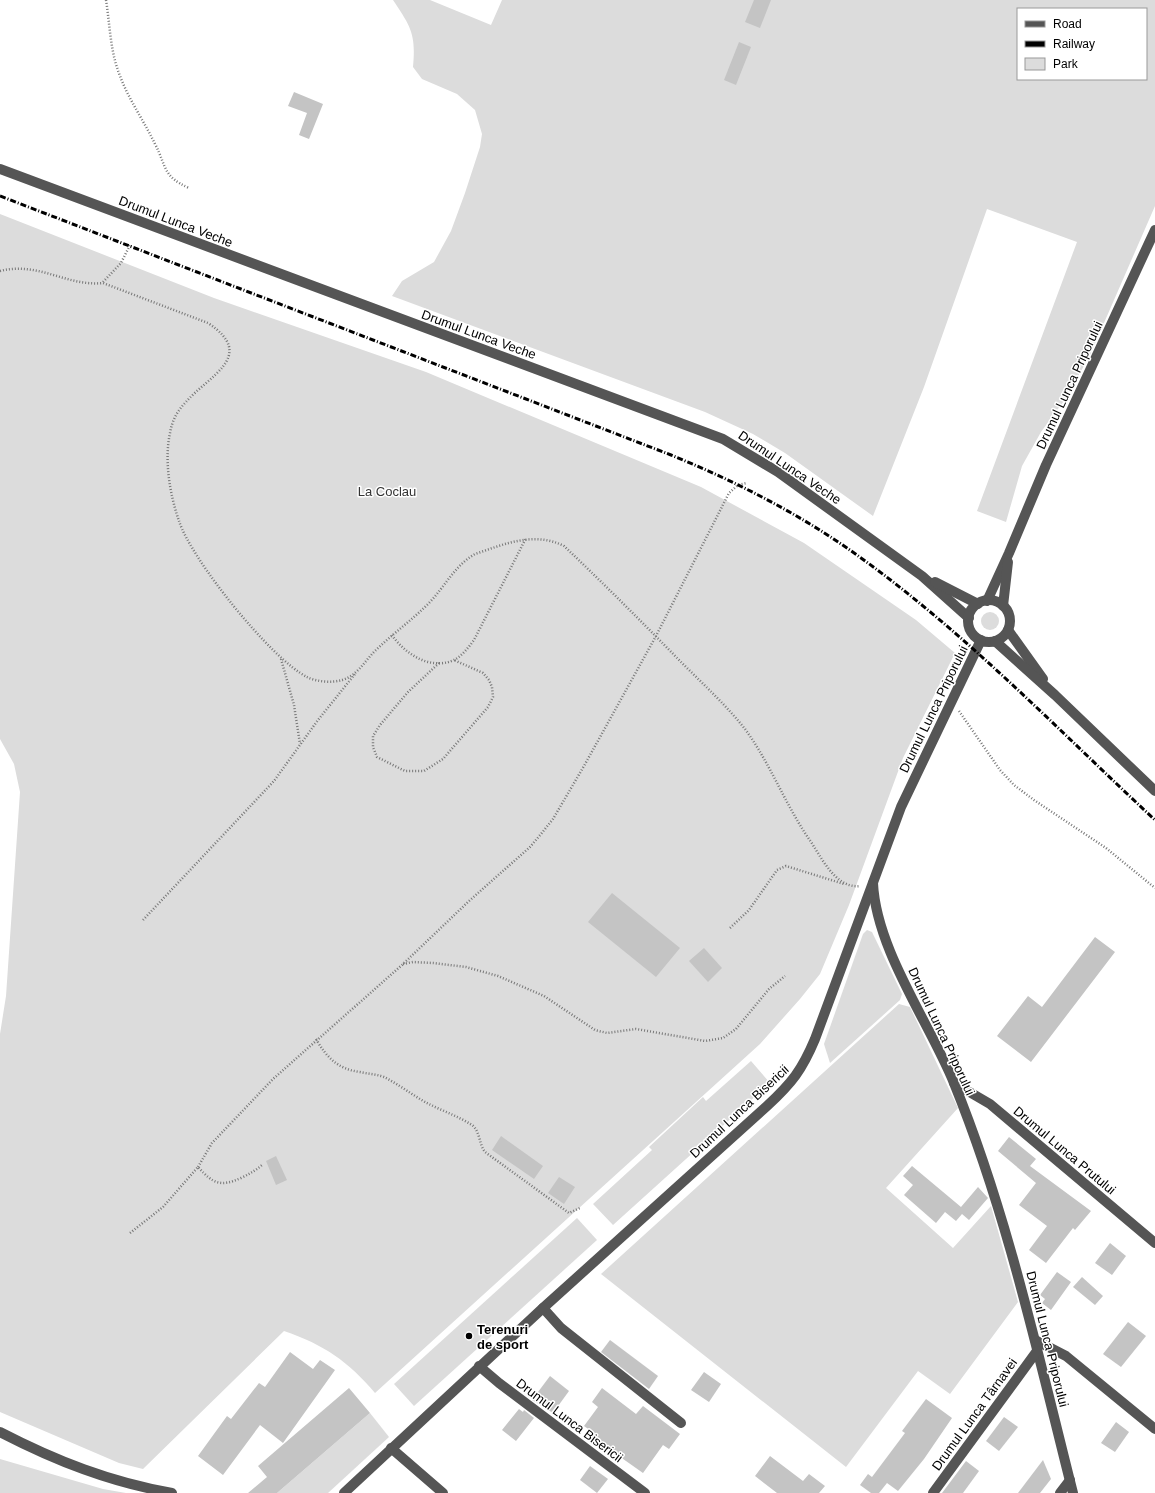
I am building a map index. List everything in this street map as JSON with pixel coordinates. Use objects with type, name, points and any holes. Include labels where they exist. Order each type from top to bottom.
[{"type":"street","name":"Drumul Lunca Veche","points":[[0,168],[718,436],[742,448],[767,465],[922,576],[969,618]]},
{"type":"street","name":"Drumul Lunca Priporului","points":[[982,602],[1009,553],[1046,465],[1155,230]]},
{"type":"street","name":"Drumul Lunca Priporului","points":[[1004,606],[1009,553]]},
{"type":"street","name":"Drumul Lunca Veche","points":[[922,576],[982,602]]},
{"type":"street","points":[[982,602],[998,602],[1004,606],[1010,619],[1008,630],[1003,637],[995,641],[981,640],[972,631],[969,618],[971,612],[982,602]]},
{"type":"street","points":[[1008,630],[1055,695]]},
{"type":"street","name":"Drumul Lunca Priporului","points":[[981,640],[901,807],[873,879],[878,914],[888,945],[954,1082],[992,1190],[1014,1259],[1074,1493]]},
{"type":"street","points":[[995,641],[1055,695],[1155,791]]},
{"type":"street","name":"Drumul Lunca Bisericii","points":[[344,1493],[543,1308],[767,1106],[795,1078],[805,1062],[815,1039],[873,879]]},
{"type":"street","name":"Drumul Lunca Prutului","points":[[954,1082],[990,1104],[1155,1243]]},
{"type":"street","points":[[543,1308],[561,1328],[681,1423]]},
{"type":"street","points":[[1034,1340],[1066,1356],[1155,1429]]},
{"type":"street","name":"Drumul Lunca Târnavei","points":[[933,1493],[1037,1351]]},
{"type":"street","name":"Drumul Lunca Bisericii","points":[[480,1366],[499,1383],[645,1493]]},
{"type":"street","points":[[0,1432],[25,1445],[102,1477],[126,1484],[172,1493]]},
{"type":"street","points":[[391,1448],[442,1493]]},
{"type":"street","points":[[1060,1493],[1070,1480]]},
{"type":"path","points":[[106,0],[110,39],[115,59],[129,97],[156,144],[165,168],[172,179],[189,188]]},
{"type":"path","points":[[103,282],[121,263],[130,246]]},
{"type":"path","points":[[0,271],[28,268],[81,282],[93,284],[103,282],[208,323],[220,331],[228,342],[229,352],[225,365],[216,376],[186,401],[175,416],[169,434],[168,471],[179,522],[191,547],[242,615],[271,649],[281,658],[308,678],[324,682],[341,680],[358,671]]},
{"type":"path","points":[[130,1234],[163,1207],[198,1168],[212,1143],[273,1079],[402,965],[469,901],[530,847],[541,834],[553,819],[584,766],[656,636],[729,493],[738,485],[747,483]]},
{"type":"path","points":[[392,635],[406,651],[419,659],[439,663],[454,660],[465,652],[474,640],[526,538]]},
{"type":"path","points":[[143,920],[274,781],[300,744],[358,671],[392,635],[428,604],[455,570],[468,557],[526,538],[547,540],[564,546],[656,636],[730,712],[745,730],[800,826],[832,872],[846,884]]},
{"type":"path","points":[[281,658],[294,705],[300,744]]},
{"type":"path","points":[[439,663],[408,692],[373,736],[373,747],[377,757],[405,771],[424,771],[443,758],[488,707],[493,697],[492,687],[483,673],[454,660]]},
{"type":"path","points":[[952,701],[1000,770],[1014,785],[1106,848],[1155,888]]},
{"type":"path","points":[[730,928],[749,910],[777,870],[786,866],[854,887],[860,886],[873,879]]},
{"type":"path","points":[[402,965],[413,962],[433,963],[466,967],[498,976],[544,996],[595,1030],[607,1033],[636,1029],[705,1041],[723,1038],[736,1029],[769,989],[786,976]]},
{"type":"path","points":[[316,1040],[325,1055],[341,1067],[361,1073],[378,1074],[395,1082],[426,1102],[473,1126],[478,1135],[481,1147],[485,1152],[569,1213],[580,1208]]},
{"type":"path","points":[[198,1168],[215,1182],[223,1184],[231,1183],[254,1172],[262,1165]]},
{"type":"green space","points":[[393,0],[430,0],[491,25],[502,0],[1155,0],[1155,206],[1090,355],[1066,398],[1041,432],[1022,466],[1006,522],[977,511],[1077,242],[987,209],[924,387],[873,516],[785,453],[753,434],[705,412],[392,296],[402,281],[434,262],[451,231],[480,147],[482,134],[475,110],[457,94],[422,79],[413,67],[414,46],[408,24]]},
{"type":"green space","name":"La Coclau","points":[[0,214],[214,298],[426,372],[701,487],[804,543],[916,620],[955,653],[903,758],[849,905],[820,974],[760,1044],[375,1393],[355,1372],[334,1355],[311,1342],[284,1331],[143,1469],[119,1463],[0,1412],[0,1034],[6,996],[20,792],[14,764],[0,739]]},
{"type":"green space","points":[[990,612],[996,615],[999,621],[996,627],[990,630],[984,627],[981,621],[984,615]]},
{"type":"green space","points":[[867,930],[872,932],[902,994],[900,1000],[830,1063],[824,1044],[863,934]]},
{"type":"green space","points":[[899,1004],[910,1007],[958,1108],[886,1188],[953,1248],[991,1206],[1018,1302],[950,1394],[918,1371],[846,1467],[601,1274]]},
{"type":"green space","points":[[751,1061],[770,1083],[613,1225],[593,1204],[652,1150],[649,1147],[703,1097],[706,1101]]},
{"type":"green space","name":"Terenuri de sport","points":[[577,1218],[597,1240],[414,1406],[394,1384]]},
{"type":"green space","points":[[370,1413],[389,1437],[328,1493],[277,1493]]},
{"type":"green space","points":[[0,1459],[103,1489],[126,1493],[0,1493]]},
{"type":"building","points":[[754,0],[771,0],[760,28],[745,22]]},
{"type":"building","points":[[739,42],[751,47],[736,85],[724,80]]},
{"type":"building","points":[[294,92],[323,104],[309,139],[299,135],[307,113],[288,106]]},
{"type":"building","points":[[612,893],[680,948],[656,977],[588,922]]},
{"type":"building","points":[[1095,937],[1115,952],[1031,1062],[997,1036],[1028,996],[1042,1007]]},
{"type":"building","points":[[704,948],[722,968],[708,982],[689,961]]},
{"type":"building","points":[[501,1136],[543,1166],[534,1179],[492,1150]]},
{"type":"building","points":[[1009,1137],[1036,1159],[1030,1166],[1091,1211],[1075,1230],[1073,1228],[1046,1263],[1029,1250],[1047,1226],[1019,1205],[1036,1183],[998,1151]]},
{"type":"building","points":[[276,1156],[287,1180],[276,1185],[266,1161]]},
{"type":"building","points":[[912,1166],[961,1207],[978,1187],[988,1198],[969,1220],[962,1214],[956,1221],[945,1212],[936,1223],[904,1195],[913,1185],[903,1176]]},
{"type":"building","points":[[559,1177],[575,1187],[564,1204],[548,1193]]},
{"type":"building","points":[[1110,1243],[1126,1256],[1112,1275],[1095,1263]]},
{"type":"building","points":[[1057,1272],[1071,1282],[1051,1310],[1042,1303],[1045,1299],[1040,1295]]},
{"type":"building","points":[[1082,1277],[1103,1296],[1095,1305],[1073,1287]]},
{"type":"building","points":[[1128,1322],[1146,1336],[1121,1367],[1103,1354]]},
{"type":"building","points":[[610,1340],[658,1376],[649,1389],[601,1352]]},
{"type":"building","points":[[290,1352],[313,1369],[320,1360],[335,1370],[283,1443],[260,1425],[223,1475],[198,1456],[227,1416],[231,1419],[259,1383],[265,1387]]},
{"type":"building","points":[[704,1372],[721,1384],[709,1402],[691,1390]]},
{"type":"building","points":[[550,1376],[569,1391],[553,1413],[532,1400]]},
{"type":"building","points":[[349,1388],[370,1413],[277,1493],[248,1493],[267,1477],[258,1466]]},
{"type":"building","points":[[602,1388],[636,1414],[643,1406],[680,1434],[669,1449],[663,1445],[643,1473],[609,1449],[606,1453],[589,1440],[594,1433],[584,1426],[598,1407],[592,1402]]},
{"type":"building","points":[[926,1399],[952,1418],[924,1459],[898,1491],[887,1483],[879,1493],[871,1493],[860,1485],[868,1474],[872,1477],[905,1433],[902,1431]]},
{"type":"building","points":[[519,1409],[523,1412],[524,1410],[534,1418],[516,1441],[502,1430]]},
{"type":"building","points":[[1004,1417],[1018,1427],[999,1451],[986,1441]]},
{"type":"building","points":[[1116,1422],[1129,1432],[1115,1452],[1101,1443]]},
{"type":"building","points":[[770,1456],[803,1481],[809,1474],[825,1486],[819,1493],[777,1493],[755,1476]]},
{"type":"building","points":[[1043,1460],[1051,1479],[1040,1493],[1018,1493]]},
{"type":"building","points":[[966,1461],[979,1471],[963,1493],[942,1493]]},
{"type":"building","points":[[590,1466],[608,1479],[597,1493],[580,1480]]},
{"type":"railway","points":[[0,196],[671,455],[739,485],[783,508],[847,548],[928,610],[1006,678],[1155,820]]},
{"type":"place","name":"Terenuri de sport","points":[[469,1336]]}]
